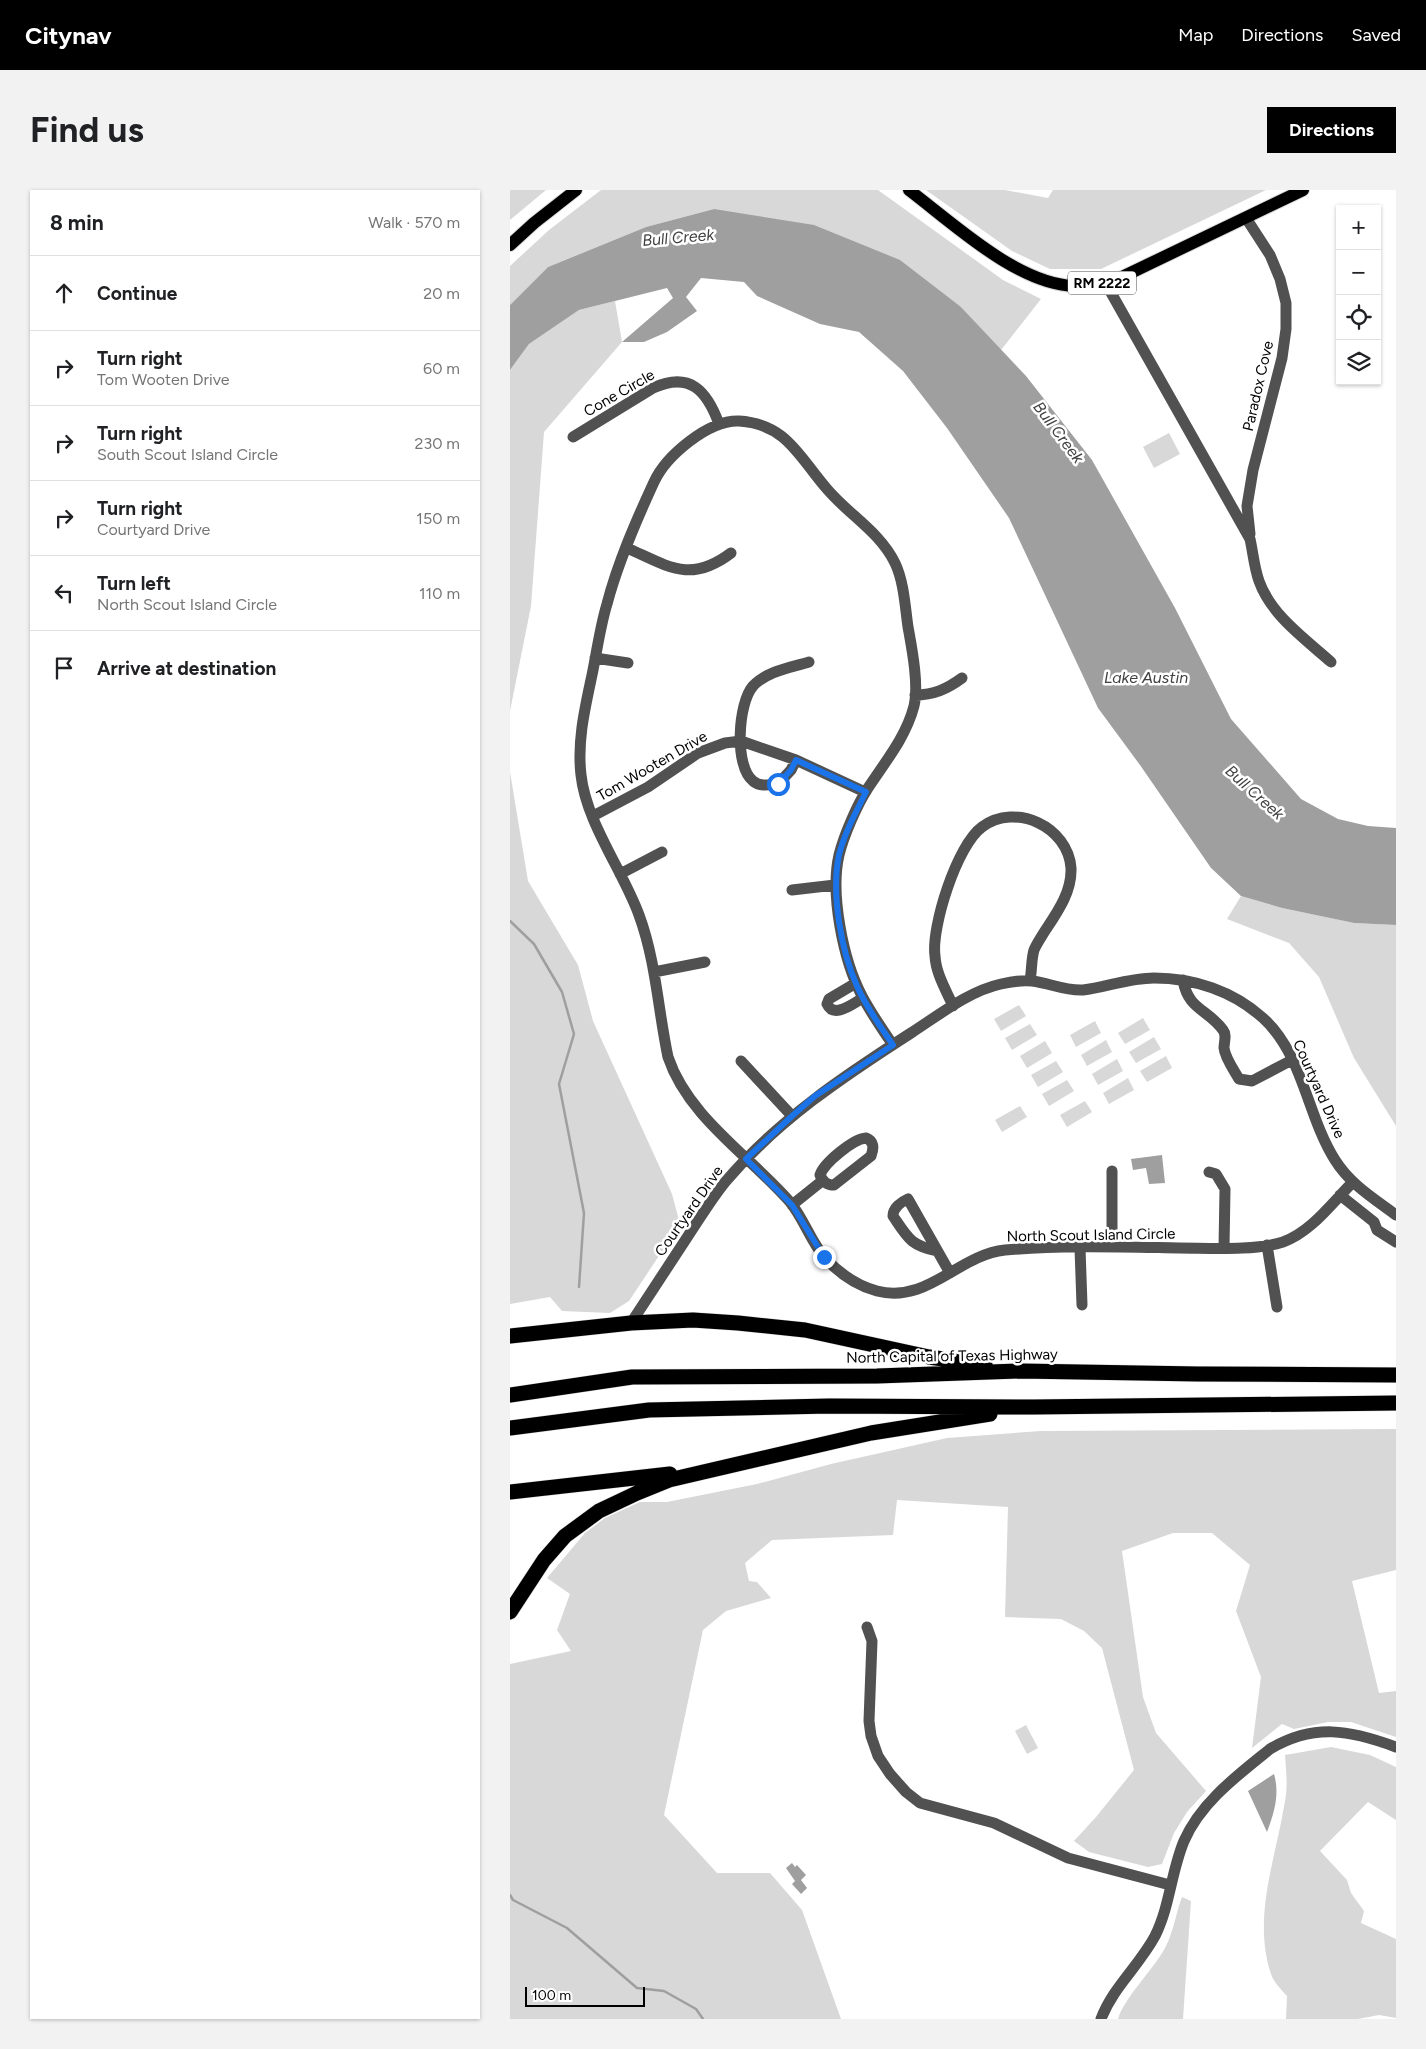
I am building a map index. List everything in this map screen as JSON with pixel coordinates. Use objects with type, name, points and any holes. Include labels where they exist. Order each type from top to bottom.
[{"type":"highway","points":[[510,1336],[631,1323],[693,1320],[805,1330],[929,1356],[1021,1371]]},
{"type":"highway","name":"North Capital of Texas Highway","points":[[515,1394],[632,1377],[877,1376],[1021,1371],[1396,1375]]},
{"type":"highway","points":[[510,1428],[649,1410],[829,1406],[1034,1407],[1396,1403]]},
{"type":"highway","points":[[510,1612],[544,1560],[565,1536],[587,1518],[637,1493],[669,1480],[871,1433],[1034,1407]]},
{"type":"highway","points":[[510,1492],[726,1467]]},
{"type":"main road","points":[[510,245],[534,223],[576,190]]},
{"type":"main road","name":"RM 2222","points":[[909,190],[1014,268],[1044,280],[1073,286],[1105,282],[1122,277],[1303,190]]},
{"type":"street","name":"Paradox Cove","points":[[1246,218],[1270,255],[1280,279],[1286,303],[1282,358],[1253,470],[1247,506],[1250,539]]},
{"type":"street","points":[[1105,282],[1250,539],[1259,580],[1270,605],[1330,662]]},
{"type":"street","name":"Cone Circle","points":[[574,437],[653,388],[661,384],[680,382],[691,384],[706,396],[719,424]]},
{"type":"street","points":[[719,424],[736,421],[751,423],[765,427],[788,440],[830,493],[874,533],[886,548],[896,565],[902,584],[911,641],[916,695],[913,708],[894,750],[866,792],[839,854],[835,885],[839,921],[856,983],[863,998],[893,1045]]},
{"type":"street","name":"North Scout Island Circle","points":[[719,424],[695,437],[678,450],[657,476],[616,575],[606,606],[581,725],[580,747],[581,777],[586,798],[638,912],[649,944],[664,1039],[673,1073],[693,1104],[792,1205],[824,1257],[848,1278],[862,1286],[895,1294],[920,1290],[989,1254],[1003,1250],[1112,1247],[1224,1248],[1281,1242],[1301,1232],[1352,1183]]},
{"type":"street","points":[[627,548],[685,571],[702,569],[717,564],[731,553]]},
{"type":"street","points":[[595,658],[628,663]]},
{"type":"street","points":[[796,760],[791,770],[778,784],[762,785],[754,782],[748,776],[741,757],[742,709],[746,696],[752,687],[770,673],[809,662]]},
{"type":"street","points":[[916,695],[932,695],[949,688],[962,678]]},
{"type":"street","name":"Tom Wooten Drive","points":[[593,816],[648,787],[698,753],[720,744],[740,741],[796,760],[866,792]]},
{"type":"street","points":[[953,1006],[938,975],[934,956],[935,932],[939,913],[956,868],[970,841],[982,827],[1000,818],[1013,816],[1030,818],[1045,825],[1055,834],[1067,850],[1071,868],[1069,887],[1063,902],[1034,949],[1030,980]]},
{"type":"street","points":[[620,874],[662,852]]},
{"type":"street","points":[[792,890],[835,885]]},
{"type":"street","points":[[654,972],[705,962]]},
{"type":"street","name":"Courtyard Drive","points":[[631,1323],[707,1206],[725,1182],[746,1159],[792,1116],[815,1096],[953,1006],[986,988],[1003,983],[1030,980],[1054,987],[1079,990],[1152,978],[1183,980],[1216,988],[1263,1018],[1277,1034],[1292,1060],[1321,1134],[1335,1160],[1352,1183],[1396,1215]]},
{"type":"street","points":[[1183,980],[1186,993],[1192,1003],[1222,1028],[1225,1033],[1224,1050],[1239,1079],[1252,1081],[1292,1060]]},
{"type":"street","points":[[856,983],[829,999],[827,1004],[834,1011],[839,1011],[863,998]]},
{"type":"street","points":[[741,1061],[792,1116]]},
{"type":"street","points":[[866,1138],[870,1140],[873,1150],[872,1156],[834,1185],[828,1185],[822,1181],[820,1175],[824,1166],[857,1140],[866,1138]]},
{"type":"street","points":[[1112,1171],[1112,1247]]},
{"type":"street","points":[[1209,1172],[1216,1174],[1225,1189],[1224,1248]]},
{"type":"street","points":[[792,1205],[822,1181]]},
{"type":"street","points":[[1340,1195],[1374,1222],[1377,1230],[1396,1242]]},
{"type":"street","points":[[937,1251],[921,1248],[911,1242],[893,1216],[896,1207],[903,1201],[908,1200],[950,1273]]},
{"type":"street","points":[[1266,1245],[1277,1307]]},
{"type":"street","points":[[1080,1248],[1082,1305]]},
{"type":"street","points":[[867,1627],[872,1641],[869,1721],[871,1736],[878,1756],[890,1774],[906,1792],[920,1803],[994,1823],[1068,1858],[1170,1885]]},
{"type":"street","points":[[1101,2019],[1110,1998],[1147,1950],[1162,1922],[1170,1885],[1184,1841],[1209,1802],[1270,1749],[1307,1733],[1324,1731],[1342,1732],[1396,1747]]},
{"type":"shaded area","points":[[510,190],[546,190],[510,220]]},
{"type":"shaded area","points":[[601,190],[878,190],[1003,280],[1041,299],[1001,350],[961,307],[714,209],[646,227],[548,267],[510,305],[510,266],[549,230]]},
{"type":"shaded area","points":[[926,190],[1005,190],[1048,198],[1053,190],[1266,190],[1101,269],[1050,269],[1012,251]]},
{"type":"shaded area","points":[[615,301],[622,342],[544,432],[531,606],[510,711],[510,370],[529,344],[579,310]]},
{"type":"shaded area","points":[[1169,433],[1180,454],[1154,468],[1143,447]]},
{"type":"shaded area","points":[[510,772],[528,881],[578,965],[593,1021],[672,1194],[680,1224],[629,1301],[610,1313],[562,1311],[550,1297],[510,1304]]},
{"type":"shaded area","points":[[1241,896],[1282,908],[1354,923],[1396,925],[1396,1126],[1354,1058],[1319,977],[1289,943],[1227,919]]},
{"type":"shaded area","points":[[1019,1005],[1026,1016],[1001,1031],[994,1019]]},
{"type":"shaded area","points":[[1143,1018],[1150,1030],[1125,1044],[1118,1033]]},
{"type":"shaded area","points":[[1095,1021],[1101,1033],[1076,1047],[1070,1035]]},
{"type":"shaded area","points":[[1030,1024],[1037,1035],[1012,1050],[1005,1038]]},
{"type":"shaded area","points":[[1154,1037],[1161,1049],[1136,1063],[1129,1052]]},
{"type":"shaded area","points":[[1106,1040],[1112,1052],[1087,1066],[1081,1055]]},
{"type":"shaded area","points":[[1045,1041],[1052,1053],[1027,1068],[1020,1056]]},
{"type":"shaded area","points":[[1166,1056],[1172,1068],[1147,1082],[1140,1071]]},
{"type":"shaded area","points":[[1117,1059],[1123,1071],[1098,1085],[1092,1074]]},
{"type":"shaded area","points":[[1056,1061],[1063,1072],[1038,1087],[1031,1075]]},
{"type":"shaded area","points":[[1128,1078],[1134,1090],[1109,1104],[1103,1093]]},
{"type":"shaded area","points":[[1067,1080],[1074,1091],[1049,1106],[1042,1094]]},
{"type":"shaded area","points":[[1085,1101],[1092,1112],[1067,1127],[1060,1115]]},
{"type":"shaded area","points":[[1020,1106],[1027,1117],[1002,1132],[995,1120]]},
{"type":"shaded area","points":[[1396,1429],[1396,1570],[1352,1581],[1379,1693],[1396,1691],[1396,1737],[1351,1722],[1328,1722],[1294,1729],[1282,1724],[1252,1748],[1261,1677],[1236,1611],[1250,1565],[1212,1533],[1173,1533],[1122,1551],[1143,1697],[1156,1733],[1206,1791],[1187,1812],[1174,1833],[1162,1864],[1148,1867],[1089,1852],[1074,1841],[1134,1770],[1102,1648],[1084,1631],[1061,1619],[1005,1617],[1008,1507],[897,1500],[893,1535],[772,1540],[745,1563],[749,1581],[757,1582],[771,1598],[726,1611],[703,1630],[664,1815],[717,1873],[770,1873],[802,1910],[841,2019],[510,2019],[510,1664],[571,1651],[557,1630],[570,1594],[547,1578],[585,1533],[605,1518],[640,1502],[667,1502],[757,1484],[831,1464],[947,1438],[1041,1431]]},
{"type":"shaded area","points":[[1026,1725],[1038,1748],[1027,1754],[1015,1731]]},
{"type":"shaded area","points":[[1331,1747],[1370,1755],[1396,1767],[1396,1820],[1368,1802],[1320,1851],[1347,1880],[1351,1893],[1364,1911],[1361,1923],[1396,1939],[1396,2018],[1379,2015],[1358,2019],[1286,2019],[1287,1996],[1271,1974],[1266,1953],[1265,1909],[1286,1796],[1285,1755]]},
{"type":"shaded area","points":[[1182,1897],[1191,1901],[1183,2019],[1118,2019],[1126,2002],[1165,1948]]},
{"type":"water","name":"Lake Austin","points":[[714,209],[814,225],[900,260],[961,307],[1026,376],[1092,460],[1175,608],[1231,719],[1301,799],[1338,819],[1368,826],[1396,828],[1396,925],[1354,923],[1282,908],[1241,896],[1211,868],[1098,708],[1009,518],[947,428],[903,371],[859,332],[820,324],[757,296],[744,282],[701,278],[686,297],[697,311],[667,332],[644,342],[622,342],[673,298],[667,288],[579,310],[529,344],[510,370],[510,305],[548,267],[646,227]]},
{"type":"water","points":[[1162,1155],[1165,1183],[1149,1184],[1146,1168],[1133,1170],[1131,1159]]},
{"type":"water","points":[[1274,1774],[1276,1797],[1274,1811],[1267,1832],[1248,1791]]},
{"type":"water","points":[[792,1863],[795,1867],[797,1865],[806,1875],[801,1880],[807,1888],[801,1894],[792,1884],[795,1881],[786,1868]]},
{"type":"waterway","points":[[510,921],[534,944],[562,992],[574,1034],[559,1084],[584,1213],[579,1287]]},
{"type":"waterway","points":[[510,1895],[513,1900],[567,1928],[637,1988],[664,1991],[696,2009],[703,2019]]},
{"type":"route","points":[[778,784],[785,778],[796,760],[866,792],[839,854],[835,885],[844,946],[856,983],[863,998],[893,1045],[815,1096],[746,1159],[792,1205],[824,1257]]},
{"type":"water label","name":"Bull Creek","points":[[678,237]]},
{"type":"water label","name":"Bull Creek","points":[[1059,432]]},
{"type":"water label","name":"Bull Creek","points":[[1255,792]]}]
